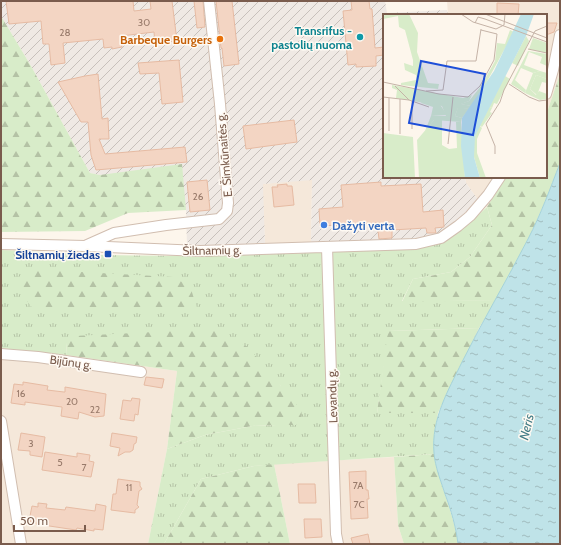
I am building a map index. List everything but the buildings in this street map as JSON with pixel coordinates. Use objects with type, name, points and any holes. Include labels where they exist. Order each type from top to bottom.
[{"type":"street","name":"E. Šimkūnaitės g.","points":[[85,246],[114,233],[219,219],[227,211],[228,203],[209,1]]},
{"type":"street","points":[[547,91],[560,35]]},
{"type":"street","name":"Šiltnamių g.","points":[[1,244],[200,251],[409,245],[441,238],[458,226],[470,216],[488,195],[499,178]]},
{"type":"street","name":"Levandų g.","points":[[327,247],[336,534],[338,544]]},
{"type":"street","name":"Bijūnų g.","points":[[1,354],[38,357],[142,372]]},
{"type":"street","points":[[1,421],[21,544]]},
{"type":"shaded area","points":[[1,1],[385,1],[387,13],[447,10],[448,14],[383,14],[383,178],[465,178],[466,183],[478,200],[448,229],[436,235],[403,240],[311,243],[312,180],[263,184],[265,245],[187,246],[186,210],[99,175],[90,173],[31,66],[1,16]]},
{"type":"shaded area","points":[[447,1],[560,1],[560,74],[547,112],[547,14],[448,14]]},
{"type":"shaded area","points":[[465,178],[505,178],[487,207],[478,200],[466,183]]},
{"type":"shaded area","points":[[312,179],[311,243],[265,245],[262,184]]},
{"type":"shaded area","points":[[1,348],[66,355],[177,371],[167,449],[148,544],[1,544]]},
{"type":"shaded area","points":[[394,457],[398,525],[404,544],[290,544],[274,464]]},
{"type":"green space","points":[[1,16],[31,66],[90,173],[100,175],[182,164],[186,210],[128,213],[85,231],[1,232]]},
{"type":"green space","points":[[560,74],[560,163],[529,238],[496,300],[402,302],[413,279],[451,272],[470,257],[492,225],[487,207],[505,178],[547,178],[547,112]]},
{"type":"green space","points":[[487,207],[492,225],[470,257],[451,272],[413,279],[402,301],[496,300],[479,328],[389,331],[377,413],[438,413],[434,437],[434,454],[254,466],[201,479],[164,544],[148,544],[167,449],[205,435],[252,426],[296,425],[280,385],[67,343],[66,355],[1,348],[1,250],[104,255],[174,256],[278,254],[411,248],[464,227]]},
{"type":"green space","points":[[27,269],[173,277],[190,286],[197,308],[35,311],[18,290],[18,278]]},
{"type":"green space","points":[[479,328],[438,413],[377,413],[388,331]]},
{"type":"green space","points":[[214,329],[248,347],[301,410],[301,418],[296,425],[252,426],[205,435],[167,449],[177,371],[66,355],[67,343],[74,336]]},
{"type":"green space","points":[[434,454],[458,544],[404,544],[398,525],[394,457]]},
{"type":"green space","points":[[274,464],[290,544],[164,544],[201,479],[254,466]]},
{"type":"water","name":"Neris","points":[[560,163],[560,544],[458,544],[453,519],[438,474],[434,453],[435,429],[438,417],[446,395],[462,362],[533,230]]},
{"type":"place","name":"Transrifus - pastolių nuoma","points":[[360,37]]},
{"type":"place","name":"Barbeque Burgers","points":[[220,39]]},
{"type":"place","name":"Dažyti verta","points":[[324,225]]},
{"type":"place","name":"Šiltnamių žiedas","points":[[108,254]]}]
